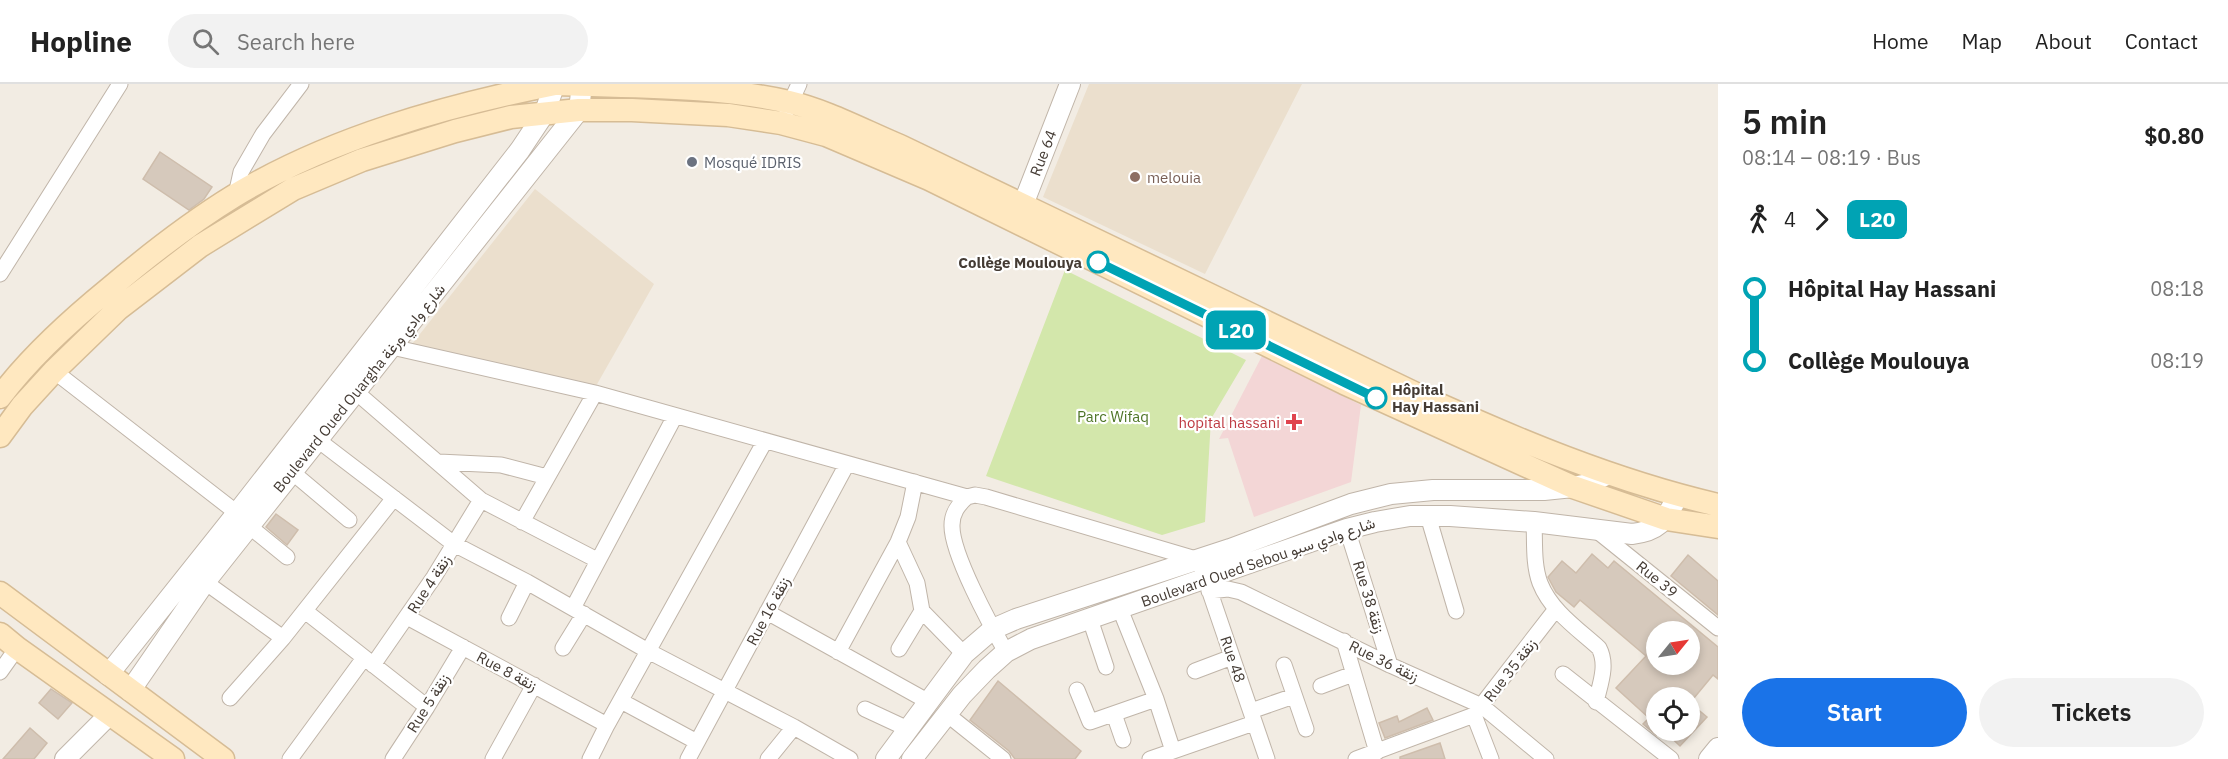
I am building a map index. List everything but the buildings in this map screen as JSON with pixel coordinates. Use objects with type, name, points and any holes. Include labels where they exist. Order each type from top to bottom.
[{"type":"main road","points":[[4,382],[120,279],[199,219],[236,195],[289,166],[376,131],[470,102],[557,84],[636,85],[795,93],[839,120],[900,146],[1019,214],[1367,382],[1573,487],[1666,519],[1718,527]]},
{"type":"main road","points":[[0,436],[22,406],[54,371],[118,309],[200,246],[293,189],[362,160],[455,131],[511,117],[579,110],[632,110],[728,115],[781,123],[826,135],[928,179],[1019,214]]},
{"type":"main road","points":[[1367,382],[1608,474],[1678,496],[1718,505]]},
{"type":"main road","points":[[0,593],[223,759]]},
{"type":"main road","points":[[8,641],[173,759]]},
{"type":"street","points":[[0,274],[120,84]]},
{"type":"street","points":[[236,195],[241,172],[263,134],[301,84]]},
{"type":"street","name":"Boulevard Oued Ouargha شارع وادي ورغة","points":[[108,675],[243,519],[311,434],[520,150],[544,114],[557,84]]},
{"type":"street","name":"Rue 64","points":[[1019,214],[1070,84]]},
{"type":"street","points":[[579,110],[582,85]]},
{"type":"street","points":[[781,123],[795,93]]},
{"type":"street","name":"Boulevard Oued Ouargha شارع وادي ورغة","points":[[130,691],[205,582],[243,519],[292,472],[311,434],[356,392],[579,110]]},
{"type":"street","points":[[392,347],[595,393],[966,497]]},
{"type":"street","points":[[54,371],[243,519],[287,557]]},
{"type":"street","points":[[356,392],[481,500],[597,560]]},
{"type":"street","points":[[522,522],[595,393]]},
{"type":"street","points":[[563,648],[597,560],[675,416]]},
{"type":"street","points":[[311,434],[454,544],[850,759]]},
{"type":"street","points":[[595,757],[607,725],[765,441]]},
{"type":"street","points":[[439,462],[501,465],[547,477]]},
{"type":"street","name":"Rue 16 زنقة","points":[[688,759],[848,464]]},
{"type":"street","points":[[292,472],[349,520]]},
{"type":"street","name":"Boulevard Oued Sebou شارع وادي سبو","points":[[886,759],[964,654],[993,629],[1016,618],[1199,560],[1351,504],[1391,494],[1433,490],[1544,490],[1588,484],[1608,474]]},
{"type":"street","points":[[838,652],[898,542],[908,517],[915,482]]},
{"type":"street","points":[[1006,652],[972,585],[954,539],[952,525],[954,512],[958,504],[966,497],[975,495],[986,497],[1199,560]]},
{"type":"street","points":[[1666,519],[1678,496]]},
{"type":"street","points":[[230,698],[283,638],[394,498]]},
{"type":"street","name":"Rue 4 زنقة","points":[[290,759],[407,617],[481,500]]},
{"type":"street","name":"Boulevard Oued Sebou شارع وادي سبو","points":[[912,759],[962,695],[1006,652],[1031,639],[1120,609],[1207,585],[1347,529],[1410,516],[1450,516],[1534,522],[1632,534],[1647,532],[1666,519]]},
{"type":"street","points":[[1428,516],[1456,611]]},
{"type":"street","points":[[1534,522],[1536,562],[1540,582],[1549,600],[1599,648],[1603,655],[1604,664],[1596,702]]},
{"type":"street","name":"Rue 38 زنقة","points":[[1347,529],[1390,665]]},
{"type":"street","name":"Rue 39","points":[[1596,530],[1718,628]]},
{"type":"street","points":[[898,542],[918,583],[922,611],[964,654]]},
{"type":"street","name":"Rue 48","points":[[1199,560],[1267,759]]},
{"type":"street","points":[[205,582],[283,638]]},
{"type":"street","points":[[509,618],[527,582]]},
{"type":"street","name":"Rue 36 زنقة","points":[[1207,585],[1241,592],[1344,641],[1478,711],[1546,759]]},
{"type":"street","points":[[1120,609],[1178,753]]},
{"type":"street","name":"Rue 35 زنقة","points":[[1356,759],[1377,752],[1401,752],[1478,711],[1557,609]]},
{"type":"street","points":[[304,611],[427,707]]},
{"type":"street","points":[[900,649],[922,611]]},
{"type":"street","points":[[767,612],[929,702]]},
{"type":"street","name":"Rue 8 زنقة","points":[[407,617],[607,725]]},
{"type":"street","points":[[1090,619],[1106,667]]},
{"type":"street","points":[[0,672],[8,641]]},
{"type":"street","points":[[1344,641],[1377,752]]},
{"type":"street","name":"Rue 5 زنقة","points":[[393,759],[463,647]]},
{"type":"street","points":[[1195,671],[1232,657]]},
{"type":"street","points":[[1284,665],[1306,729]]},
{"type":"street","points":[[1321,687],[1353,674]]},
{"type":"street","points":[[1563,674],[1671,759]]},
{"type":"street","points":[[493,759],[534,685]]},
{"type":"street","points":[[1077,690],[1090,722],[1156,699]]},
{"type":"street","points":[[1150,759],[1178,753],[1294,696]]},
{"type":"street","points":[[621,700],[697,742]]},
{"type":"street","points":[[70,753],[102,709]]},
{"type":"street","points":[[865,709],[908,729]]},
{"type":"street","points":[[1478,711],[1491,759]]},
{"type":"street","points":[[1114,714],[1123,740]]},
{"type":"street","points":[[948,715],[1003,759]]},
{"type":"street","points":[[768,759],[794,727]]},
{"type":"street","points":[[1709,759],[1718,748]]},
{"type":"shaded area","points":[[1089,84],[1302,84],[1205,274],[1043,197]]},
{"type":"shaded area","points":[[535,189],[654,284],[596,386],[412,344]]},
{"type":"shaded area","name":"hopital hassani","points":[[1262,356],[1361,405],[1351,482],[1254,517],[1228,438],[1219,439]]},
{"type":"green space","name":"Parc Wifaq","points":[[1065,270],[1246,360],[1211,419],[1205,522],[1162,535],[986,476]]},
{"type":"bus line","name":"L20","points":[[1098,262],[1376,398]]},
{"type":"place","name":"Mosqué IDRIS","points":[[692,162]]},
{"type":"place","name":"melouia","points":[[1135,177]]},
{"type":"place","name":"Collège Moulouya","points":[[1098,262]]},
{"type":"place","name":"Hôpital Hay Hassani","points":[[1376,398]]},
{"type":"place","name":"hopital hassani","points":[[1294,422]]}]
